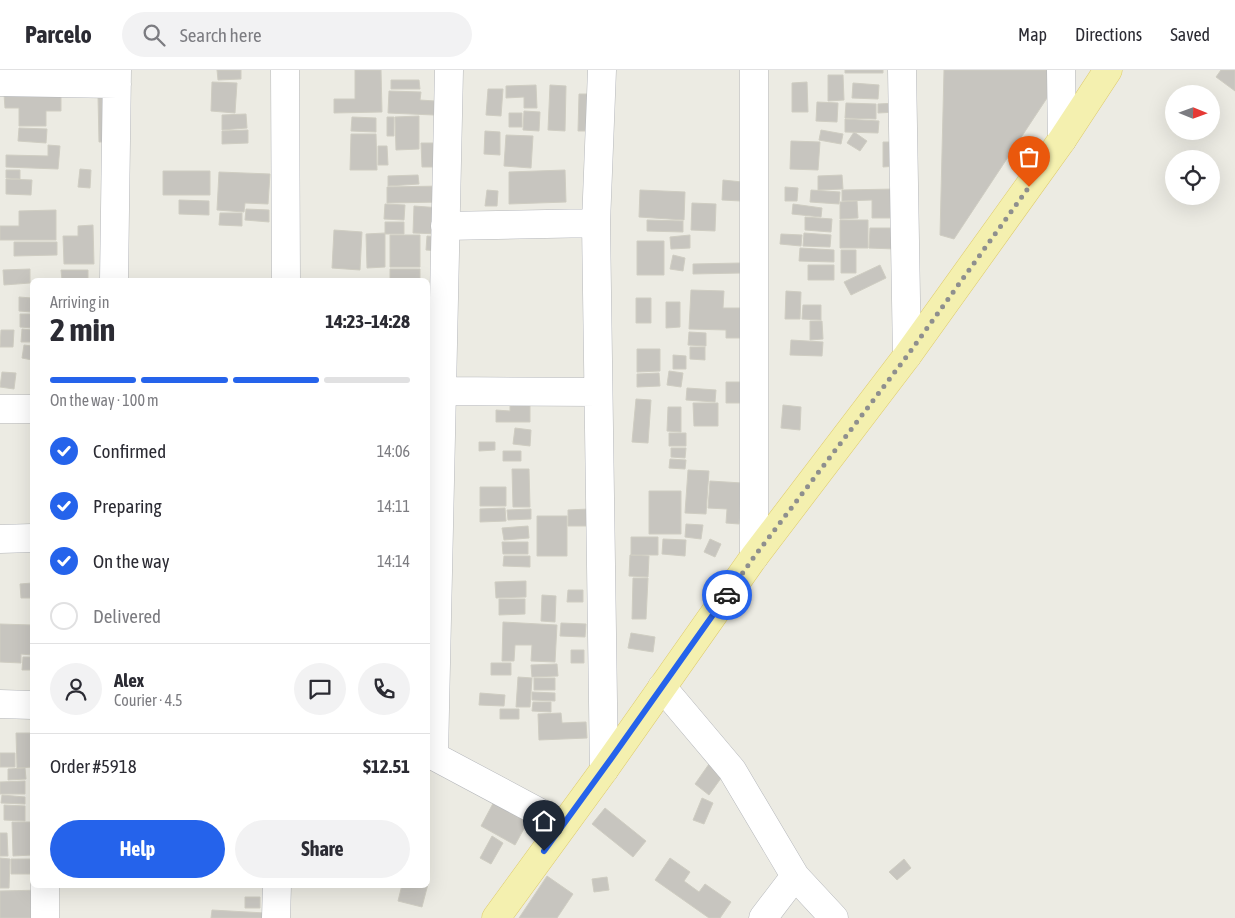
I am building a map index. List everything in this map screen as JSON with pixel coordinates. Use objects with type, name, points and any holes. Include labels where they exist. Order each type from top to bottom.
[{"type":"main road","points":[[496,918],[604,770],[754,557],[907,356],[1062,140],[1108,70]]},
{"type":"street","points":[[285,70],[286,278]]},
{"type":"street","points":[[449,70],[445,226],[435,316],[442,391],[430,754],[563,826]]},
{"type":"street","points":[[602,70],[596,222],[604,770]]},
{"type":"street","points":[[754,70],[754,557]]},
{"type":"street","points":[[902,70],[907,356]]},
{"type":"street","points":[[1061,70],[1062,140]]},
{"type":"street","points":[[0,82],[117,77],[114,278]]},
{"type":"street","points":[[445,226],[596,222]]},
{"type":"street","points":[[442,391],[598,392]]},
{"type":"street","points":[[0,409],[30,409]]},
{"type":"street","points":[[0,539],[30,538]]},
{"type":"street","points":[[662,688],[732,770],[795,876],[834,918]]},
{"type":"street","points":[[0,704],[30,705]]},
{"type":"street","points":[[763,918],[795,876]]},
{"type":"street","points":[[45,888],[45,918]]},
{"type":"street","points":[[276,918],[277,888]]},
{"type":"building","points":[[217,70],[241,70],[241,79],[218,80]]},
{"type":"building","points":[[355,70],[381,70],[382,112],[334,113],[334,99],[355,99]]},
{"type":"building","points":[[845,70],[883,70],[883,73],[845,73]]},
{"type":"building","points":[[944,70],[1051,70],[1051,92],[954,239],[940,235]]},
{"type":"building","points":[[1221,70],[1235,70],[1235,91],[1216,77]]},
{"type":"building","points":[[828,75],[843,75],[844,100],[828,101]]},
{"type":"building","points":[[391,80],[419,80],[420,89],[391,89]]},
{"type":"building","points":[[212,82],[237,83],[235,113],[211,111]]},
{"type":"building","points":[[807,82],[808,112],[792,112],[792,83]]},
{"type":"building","points":[[853,83],[879,85],[878,99],[852,98]]},
{"type":"building","points":[[536,85],[537,108],[524,108],[524,97],[506,98],[506,86]]},
{"type":"building","points":[[550,85],[566,86],[565,131],[548,130]]},
{"type":"building","points":[[488,89],[503,89],[501,116],[486,115]]},
{"type":"building","points":[[389,91],[421,92],[420,100],[435,101],[434,115],[388,113]]},
{"type":"building","points":[[4,94],[61,95],[61,111],[46,111],[46,126],[19,126],[19,108],[5,108]]},
{"type":"building","points":[[579,94],[596,94],[596,131],[578,131]]},
{"type":"building","points":[[98,96],[113,96],[113,142],[99,142]]},
{"type":"building","points":[[817,102],[838,103],[837,122],[816,121]]},
{"type":"building","points":[[846,103],[876,104],[876,119],[845,118]]},
{"type":"building","points":[[897,103],[897,112],[878,113],[878,104]]},
{"type":"building","points":[[524,111],[540,112],[539,131],[523,130]]},
{"type":"building","points":[[509,113],[522,113],[522,127],[509,127]]},
{"type":"building","points":[[246,114],[247,128],[222,130],[222,115]]},
{"type":"building","points":[[419,116],[419,149],[396,150],[395,117]]},
{"type":"building","points":[[352,117],[376,118],[376,132],[351,131]]},
{"type":"building","points":[[387,117],[394,117],[394,136],[387,136]]},
{"type":"building","points":[[845,119],[879,121],[878,133],[845,132]]},
{"type":"building","points":[[19,128],[47,129],[46,143],[18,141]]},
{"type":"building","points":[[248,130],[248,143],[222,144],[222,131]]},
{"type":"building","points":[[821,130],[843,134],[841,144],[819,140]]},
{"type":"building","points":[[485,131],[500,132],[500,155],[484,154]]},
{"type":"building","points":[[854,132],[867,141],[860,151],[847,143]]},
{"type":"building","points":[[351,134],[376,134],[377,170],[350,170]]},
{"type":"building","points":[[506,135],[533,136],[531,168],[504,166]]},
{"type":"building","points":[[791,141],[820,142],[818,170],[790,169]]},
{"type":"building","points":[[883,142],[898,142],[898,166],[883,167]]},
{"type":"building","points":[[421,143],[439,143],[439,167],[422,167]]},
{"type":"building","points":[[48,145],[60,146],[58,169],[6,167],[6,155],[48,156]]},
{"type":"building","points":[[378,146],[387,146],[388,165],[378,165]]},
{"type":"building","points":[[80,169],[91,170],[90,188],[78,187]]},
{"type":"building","points":[[6,170],[20,170],[20,179],[6,178]]},
{"type":"building","points":[[565,170],[566,202],[509,204],[509,172]]},
{"type":"building","points":[[163,171],[210,171],[210,195],[163,195]]},
{"type":"building","points":[[219,172],[270,174],[268,204],[245,203],[244,212],[217,210]]},
{"type":"building","points":[[418,175],[419,184],[388,186],[388,176]]},
{"type":"building","points":[[842,175],[843,189],[818,190],[818,176]]},
{"type":"building","points":[[6,179],[32,180],[31,195],[6,194]]},
{"type":"building","points":[[723,180],[742,182],[741,201],[722,200]]},
{"type":"building","points":[[442,186],[443,202],[387,203],[387,187]]},
{"type":"building","points":[[785,187],[798,188],[797,201],[785,201]]},
{"type":"building","points":[[896,189],[897,218],[872,218],[872,200],[842,201],[842,190]]},
{"type":"building","points":[[487,190],[498,191],[497,206],[485,206]]},
{"type":"building","points":[[640,190],[685,192],[684,220],[639,217]]},
{"type":"building","points":[[811,190],[840,192],[839,204],[810,202]]},
{"type":"building","points":[[179,200],[209,201],[209,215],[179,214]]},
{"type":"building","points":[[857,201],[858,218],[840,219],[840,202]]},
{"type":"building","points":[[692,203],[716,204],[715,231],[691,230]]},
{"type":"building","points":[[385,204],[405,205],[404,220],[384,219]]},
{"type":"building","points":[[793,204],[822,208],[821,217],[792,214]]},
{"type":"building","points":[[414,206],[441,208],[440,234],[413,233]]},
{"type":"building","points":[[246,209],[269,210],[269,222],[245,220]]},
{"type":"building","points":[[56,210],[56,240],[0,240],[0,226],[19,226],[19,211]]},
{"type":"building","points":[[220,213],[242,213],[242,226],[219,225]]},
{"type":"building","points":[[805,217],[832,219],[831,232],[805,230]]},
{"type":"building","points":[[647,220],[683,221],[683,232],[647,231]]},
{"type":"building","points":[[840,220],[868,220],[868,248],[840,248]]},
{"type":"building","points":[[385,222],[404,222],[404,234],[385,234]]},
{"type":"building","points":[[93,225],[94,264],[64,264],[63,236],[78,236],[78,226]]},
{"type":"building","points":[[870,228],[896,228],[895,249],[869,248]]},
{"type":"building","points":[[334,230],[362,232],[360,270],[332,268]]},
{"type":"building","points":[[385,233],[385,267],[367,268],[366,234]]},
{"type":"building","points":[[804,233],[831,235],[830,247],[803,246]]},
{"type":"building","points":[[781,234],[802,235],[801,246],[780,244]]},
{"type":"building","points":[[390,235],[420,235],[420,267],[390,267]]},
{"type":"building","points":[[690,235],[690,248],[671,249],[670,237]]},
{"type":"building","points":[[427,236],[441,237],[440,251],[426,250]]},
{"type":"building","points":[[637,241],[664,241],[664,275],[637,275]]},
{"type":"building","points":[[14,242],[57,242],[57,255],[14,256]]},
{"type":"building","points":[[800,248],[834,250],[834,262],[799,261]]},
{"type":"building","points":[[841,250],[856,250],[856,273],[841,273]]},
{"type":"building","points":[[673,255],[685,258],[683,271],[670,269]]},
{"type":"building","points":[[741,263],[741,273],[693,274],[693,264]]},
{"type":"building","points":[[808,265],[834,265],[834,280],[808,280]]},
{"type":"building","points":[[880,265],[886,278],[851,295],[844,282]]},
{"type":"building","points":[[30,269],[30,283],[4,285],[3,270]]},
{"type":"building","points":[[390,269],[420,269],[420,278],[390,278]]},
{"type":"building","points":[[61,270],[88,270],[88,278],[62,278]]},
{"type":"building","points":[[691,290],[724,291],[723,308],[743,308],[742,338],[726,338],[726,330],[689,329]]},
{"type":"building","points":[[786,291],[801,292],[800,319],[785,319]]},
{"type":"building","points":[[19,297],[30,298],[30,312],[19,311]]},
{"type":"building","points":[[636,298],[651,298],[651,323],[636,323]]},
{"type":"building","points":[[666,302],[680,302],[680,327],[666,328]]},
{"type":"building","points":[[803,305],[821,305],[821,320],[802,319]]},
{"type":"building","points":[[20,314],[30,314],[30,328],[20,327]]},
{"type":"building","points":[[810,321],[822,321],[823,339],[810,340]]},
{"type":"building","points":[[430,327],[434,327],[432,378],[430,378]]},
{"type":"building","points":[[22,329],[30,330],[30,342],[21,342]]},
{"type":"building","points":[[1,330],[14,330],[13,347],[0,347]]},
{"type":"building","points":[[689,332],[706,333],[706,346],[688,345]]},
{"type":"building","points":[[791,340],[823,342],[822,356],[790,355]]},
{"type":"building","points":[[24,345],[30,346],[30,360],[22,358]]},
{"type":"building","points":[[690,347],[705,347],[705,360],[690,359]]},
{"type":"building","points":[[637,349],[660,349],[660,371],[637,372]]},
{"type":"building","points":[[673,355],[686,356],[686,369],[673,369]]},
{"type":"building","points":[[669,371],[683,373],[681,387],[667,385]]},
{"type":"building","points":[[2,372],[16,373],[14,389],[0,387]]},
{"type":"building","points":[[659,373],[660,386],[637,387],[637,374]]},
{"type":"building","points":[[726,382],[741,382],[741,403],[726,403]]},
{"type":"building","points":[[687,388],[716,390],[715,402],[686,400]]},
{"type":"building","points":[[510,399],[530,399],[530,422],[496,422],[496,410],[510,411]]},
{"type":"building","points":[[636,399],[651,400],[648,443],[632,442]]},
{"type":"building","points":[[693,403],[718,403],[718,426],[694,426]]},
{"type":"building","points":[[783,405],[801,407],[800,430],[781,428]]},
{"type":"building","points":[[668,407],[681,407],[681,432],[667,431]]},
{"type":"building","points":[[515,428],[531,430],[530,446],[513,444]]},
{"type":"building","points":[[669,433],[686,433],[686,446],[669,446]]},
{"type":"building","points":[[479,442],[495,442],[495,450],[479,451]]},
{"type":"building","points":[[671,448],[686,448],[685,458],[671,457]]},
{"type":"building","points":[[503,451],[521,451],[521,461],[503,461]]},
{"type":"building","points":[[670,459],[686,460],[685,469],[669,468]]},
{"type":"building","points":[[512,469],[529,469],[530,507],[513,507]]},
{"type":"building","points":[[688,470],[709,471],[706,514],[685,513]]},
{"type":"building","points":[[710,481],[742,483],[739,524],[726,523],[727,509],[708,508]]},
{"type":"building","points":[[480,487],[506,487],[506,506],[480,506]]},
{"type":"building","points":[[649,491],[681,491],[681,534],[649,534]]},
{"type":"building","points":[[505,508],[506,521],[480,522],[480,509]]},
{"type":"building","points":[[531,509],[531,519],[508,520],[507,510]]},
{"type":"building","points":[[589,509],[589,526],[568,526],[568,510]]},
{"type":"building","points":[[537,516],[567,516],[567,556],[537,556]]},
{"type":"building","points":[[686,524],[703,525],[701,539],[685,537]]},
{"type":"building","points":[[528,526],[529,538],[504,540],[502,528]]},
{"type":"building","points":[[631,537],[658,537],[658,555],[631,555]]},
{"type":"building","points":[[663,539],[686,540],[685,556],[662,554]]},
{"type":"building","points":[[710,539],[721,544],[715,557],[704,552]]},
{"type":"building","points":[[502,542],[528,542],[528,554],[503,554]]},
{"type":"building","points":[[630,555],[649,556],[648,577],[629,576]]},
{"type":"building","points":[[504,556],[530,556],[530,567],[503,566]]},
{"type":"building","points":[[633,578],[648,578],[646,619],[632,619]]},
{"type":"building","points":[[526,581],[526,597],[496,598],[495,582]]},
{"type":"building","points":[[30,583],[30,598],[21,598],[20,584]]},
{"type":"building","points":[[568,590],[583,590],[583,602],[567,602]]},
{"type":"building","points":[[542,595],[556,596],[555,622],[541,621]]},
{"type":"building","points":[[499,599],[525,599],[525,614],[499,615]]},
{"type":"building","points":[[503,622],[557,625],[555,662],[531,661],[532,645],[515,645],[514,661],[502,661]]},
{"type":"building","points":[[561,623],[586,624],[585,637],[560,636]]},
{"type":"building","points":[[0,624],[30,625],[30,655],[21,654],[21,663],[0,662]]},
{"type":"building","points":[[631,633],[655,637],[653,652],[628,648]]},
{"type":"building","points":[[571,650],[584,650],[584,663],[571,663]]},
{"type":"building","points":[[23,657],[30,657],[30,670],[22,670]]},
{"type":"building","points":[[491,663],[511,663],[511,675],[491,675]]},
{"type":"building","points":[[557,664],[558,676],[532,677],[531,665]]},
{"type":"building","points":[[518,677],[532,678],[530,707],[516,707]]},
{"type":"building","points":[[534,678],[555,678],[555,690],[534,690]]},
{"type":"building","points":[[532,692],[555,693],[555,701],[532,700]]},
{"type":"building","points":[[480,693],[505,695],[504,706],[479,705]]},
{"type":"building","points":[[533,702],[551,702],[551,712],[532,711]]},
{"type":"building","points":[[500,709],[519,709],[519,719],[500,719]]},
{"type":"building","points":[[561,713],[562,723],[586,722],[587,738],[539,740],[538,714]]},
{"type":"building","points":[[16,733],[30,733],[30,767],[17,768]]},
{"type":"building","points":[[0,753],[15,753],[15,767],[0,767]]},
{"type":"building","points":[[709,764],[724,774],[709,795],[695,784]]},
{"type":"building","points":[[25,768],[26,779],[8,780],[8,769]]},
{"type":"building","points":[[25,781],[25,794],[0,794],[0,782]]},
{"type":"building","points":[[2,795],[25,797],[25,804],[1,803]]},
{"type":"building","points":[[497,796],[531,816],[515,845],[481,826]]},
{"type":"building","points":[[702,798],[713,803],[704,824],[693,820]]},
{"type":"building","points":[[4,805],[25,806],[25,821],[4,820]]},
{"type":"building","points":[[605,808],[646,841],[633,857],[592,824]]},
{"type":"building","points":[[12,822],[30,822],[30,855],[13,856]]},
{"type":"building","points":[[0,833],[7,833],[8,856],[0,856]]},
{"type":"building","points":[[492,836],[503,843],[491,864],[480,858]]},
{"type":"building","points":[[0,858],[10,859],[9,888],[0,888]]},
{"type":"building","points":[[670,858],[690,872],[684,881],[699,892],[705,884],[731,902],[720,918],[709,918],[655,880]]},
{"type":"building","points":[[11,859],[30,859],[30,874],[11,874]]},
{"type":"building","points":[[904,859],[911,868],[897,880],[889,872]]},
{"type":"building","points":[[547,876],[573,894],[557,918],[519,918]]},
{"type":"building","points":[[607,877],[609,890],[594,892],[592,879]]},
{"type":"building","points":[[401,888],[427,888],[422,907],[398,901]]},
{"type":"building","points":[[42,890],[40,918],[0,918],[0,891]]},
{"type":"building","points":[[245,897],[260,897],[260,908],[245,908]]},
{"type":"building","points":[[212,910],[265,913],[265,918],[211,918]]},
{"type":"way so far","points":[[727,595],[907,356],[1029,187]]},
{"type":"route","points":[[544,851],[727,595]]}]
